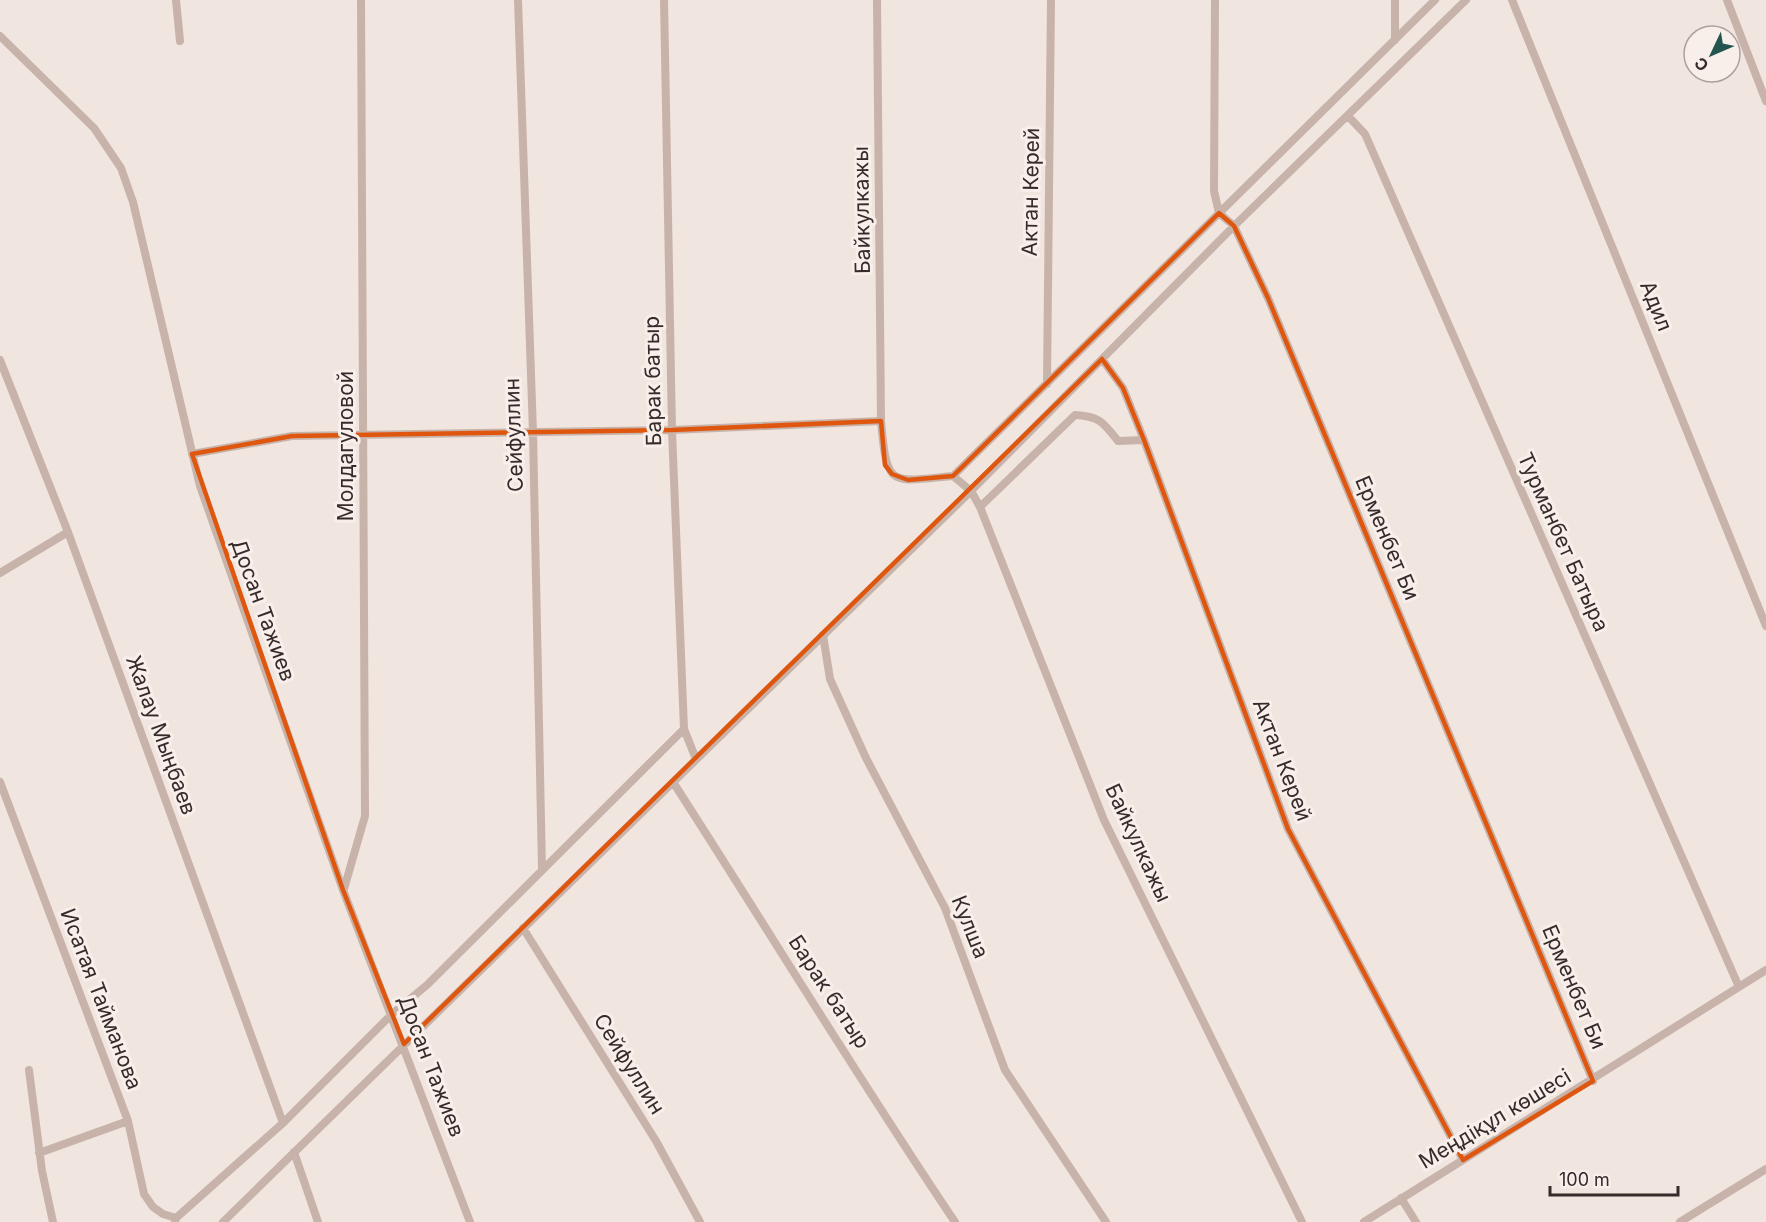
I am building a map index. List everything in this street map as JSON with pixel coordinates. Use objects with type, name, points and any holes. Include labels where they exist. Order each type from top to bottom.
[{"type":"street","points":[[176,0],[180,41]]},
{"type":"street","name":"Молдагуловой","points":[[344,890],[365,816],[361,0]]},
{"type":"street","name":"Сейфуллин","points":[[518,0],[532,432],[542,869]]},
{"type":"street","name":"Барак батыр","points":[[664,0],[672,430],[684,729],[696,759]]},
{"type":"street","name":"Байкулкажы","points":[[878,0],[882,421],[885,465],[892,474],[908,480],[953,476],[971,491],[980,507],[1104,820],[1302,1222]]},
{"type":"street","name":"Актан Керей","points":[[1047,384],[1051,0]]},
{"type":"street","points":[[1215,0],[1214,190],[1219,213]]},
{"type":"street","points":[[1395,0],[1395,40]]},
{"type":"street","points":[[953,476],[1435,0]]},
{"type":"street","points":[[223,1222],[971,491],[1234,226],[1466,0]]},
{"type":"street","name":"Адил","points":[[1512,0],[1766,626]]},
{"type":"street","points":[[1727,0],[1766,101]]},
{"type":"street","name":"Досан Тажиев","points":[[0,36],[94,128],[121,168],[133,202],[200,486],[344,890],[470,1222]]},
{"type":"street","name":"Турманбет Батыра","points":[[1348,116],[1365,134],[1739,987]]},
{"type":"street","name":"Ерменбет Би","points":[[1219,213],[1234,226],[1272,309],[1593,1080]]},
{"type":"street","name":"Актан Керей","points":[[1102,359],[1123,388],[1144,440],[1288,829],[1463,1160]]},
{"type":"street","name":"Жалау Мыңбаев","points":[[0,360],[68,531],[283,1123]]},
{"type":"street","points":[[980,507],[1075,415],[1089,416],[1105,423],[1118,441],[1144,440]]},
{"type":"street","points":[[192,454],[292,436],[672,430],[882,421]]},
{"type":"street","points":[[0,573],[68,531]]},
{"type":"street","name":"Кулша","points":[[823,635],[830,679],[866,758],[945,908],[1005,1070],[1106,1222]]},
{"type":"street","points":[[175,1220],[283,1123],[392,1014],[443,969],[684,729]]},
{"type":"street","name":"Исатая Тайманова","points":[[0,782],[128,1121],[144,1194],[158,1211],[175,1220]]},
{"type":"street","name":"Барак батыр","points":[[673,782],[848,1055],[888,1122],[956,1222]]},
{"type":"street","name":"Сейфуллин","points":[[523,928],[656,1141],[700,1222]]},
{"type":"street","name":"Меңдіқұл көшесі","points":[[1364,1222],[1766,970]]},
{"type":"street","points":[[29,1070],[39,1153],[53,1222]]},
{"type":"street","points":[[39,1153],[128,1121]]},
{"type":"street","points":[[294,1152],[318,1222]]},
{"type":"street","points":[[1680,1222],[1766,1169]]},
{"type":"street","points":[[1401,1198],[1416,1222]]},
{"type":"highlighted area","points":[[1219,213],[1234,226],[1268,298],[1593,1081],[1463,1160],[1288,829],[1144,440],[1123,388],[1102,359],[404,1044],[343,890],[192,454],[292,436],[672,430],[881,421],[885,465],[892,474],[908,480],[953,476]]}]
